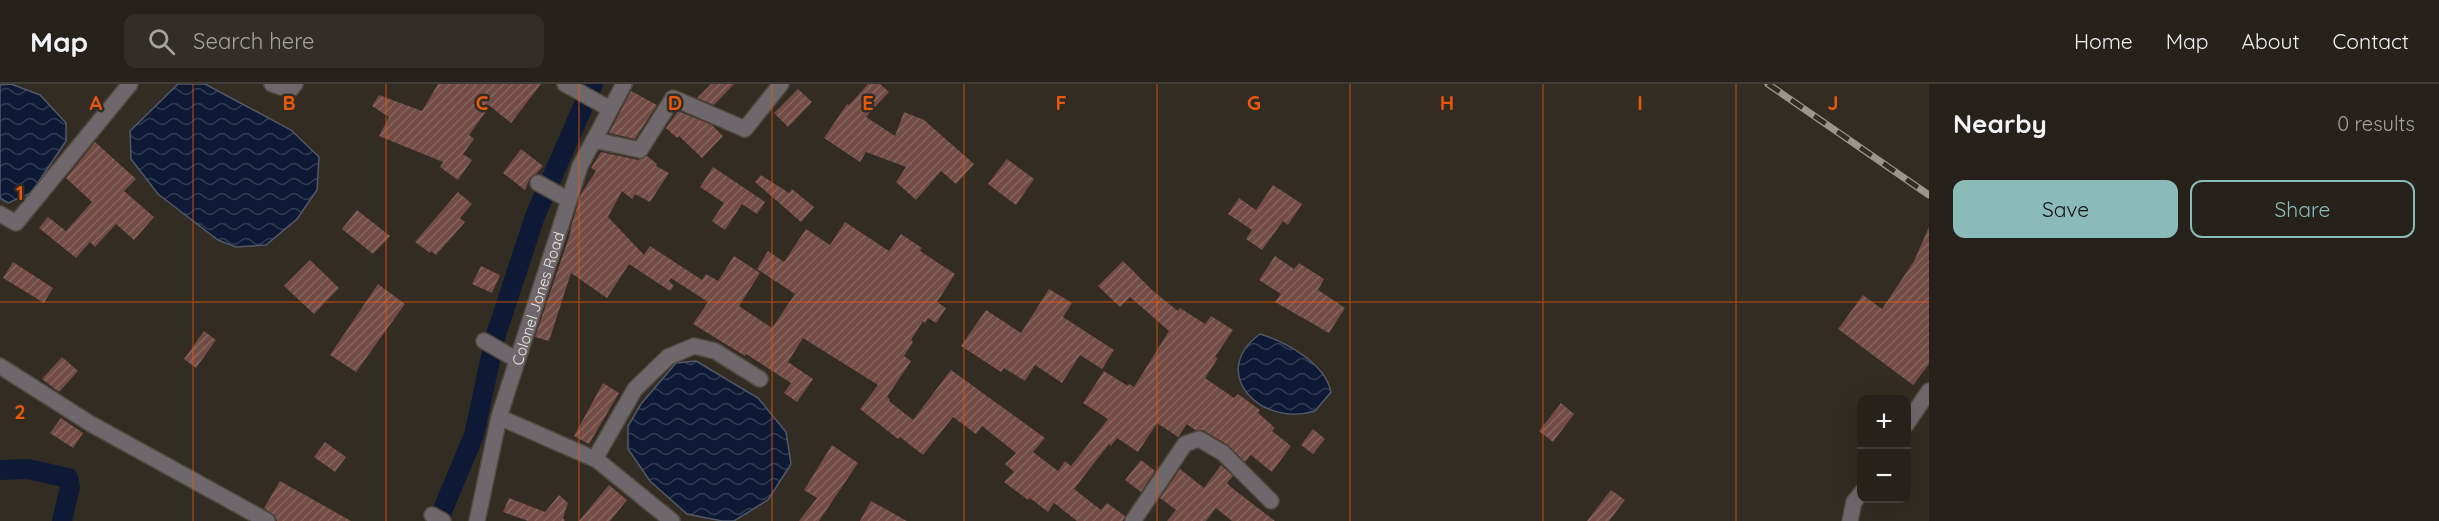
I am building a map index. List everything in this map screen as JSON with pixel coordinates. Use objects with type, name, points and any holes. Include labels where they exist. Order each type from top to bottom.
[{"type":"street","points":[[0,214],[16,223],[130,84]]},
{"type":"street","points":[[272,84],[290,90],[295,84]]},
{"type":"street","points":[[565,84],[606,107]]},
{"type":"street","name":"Colonel Jones Road","points":[[477,521],[515,359],[568,200],[606,107],[624,84]]},
{"type":"street","points":[[594,140],[640,150],[673,98],[745,129],[781,84]]},
{"type":"street","points":[[538,183],[568,200]]},
{"type":"street","points":[[484,341],[515,359]]},
{"type":"street","points":[[597,460],[597,455],[635,389],[668,357],[694,346],[716,351],[760,379]]},
{"type":"street","points":[[0,366],[91,424],[267,521]]},
{"type":"street","points":[[1911,417],[1929,391]]},
{"type":"street","points":[[500,417],[597,460],[672,521]]},
{"type":"street","points":[[1133,521],[1185,444],[1199,439],[1223,453],[1271,501]]},
{"type":"street","points":[[1850,521],[1857,498]]},
{"type":"water","points":[[11,84],[40,95],[66,123],[66,141],[31,193],[8,203],[0,198],[0,85]]},
{"type":"water","points":[[178,84],[205,84],[291,130],[319,157],[317,190],[297,219],[266,245],[236,247],[218,240],[158,194],[131,159],[130,131]]},
{"type":"water","points":[[1260,334],[1292,348],[1313,363],[1321,372],[1331,392],[1315,411],[1295,414],[1276,412],[1247,394],[1240,380],[1239,365],[1245,349]]},
{"type":"water","points":[[696,361],[758,398],[786,432],[791,464],[768,500],[734,521],[687,514],[650,481],[628,449],[628,426],[641,404],[676,363]]},
{"type":"building","points":[[438,84],[541,84],[511,123],[490,106],[469,135],[474,139],[463,154],[472,160],[458,180],[440,167],[443,162],[379,136],[389,117],[372,106],[379,95],[422,111]]},
{"type":"building","points":[[711,84],[734,84],[714,105],[697,98]]},
{"type":"building","points":[[868,84],[880,84],[889,92],[866,117],[895,136],[904,112],[924,120],[974,164],[956,184],[941,171],[916,200],[896,182],[906,167],[866,152],[860,162],[824,138],[847,104],[849,105]]},
{"type":"building","points":[[798,89],[812,102],[788,127],[774,113]]},
{"type":"building","points":[[631,91],[657,105],[635,139],[609,133]]},
{"type":"building","points":[[678,111],[712,125],[723,136],[702,158],[679,136],[677,138],[666,128]]},
{"type":"building","points":[[95,142],[136,179],[124,191],[154,217],[134,240],[116,224],[95,247],[90,242],[76,258],[39,228],[48,217],[66,231],[92,202],[66,178]]},
{"type":"building","points":[[521,149],[543,166],[530,178],[525,190],[503,173]]},
{"type":"building","points":[[601,152],[638,160],[647,156],[657,164],[656,166],[669,173],[650,202],[635,194],[632,199],[622,191],[608,217],[644,255],[650,246],[702,280],[706,274],[718,281],[734,256],[760,273],[739,306],[772,328],[795,294],[757,269],[768,251],[784,262],[806,229],[830,245],[845,222],[889,251],[901,234],[922,248],[920,251],[955,274],[937,302],[946,308],[936,323],[928,318],[925,323],[923,321],[904,356],[911,361],[887,397],[913,420],[951,370],[1045,438],[1033,452],[1058,471],[1065,461],[1071,466],[1108,419],[1083,403],[1104,371],[1128,386],[1129,384],[1134,387],[1169,331],[1130,297],[1120,307],[1098,286],[1123,261],[1153,291],[1178,311],[1180,308],[1205,324],[1211,316],[1233,330],[1215,357],[1218,358],[1205,378],[1234,398],[1238,394],[1260,410],[1258,413],[1275,428],[1272,431],[1291,446],[1272,472],[1251,455],[1245,462],[1228,445],[1203,430],[1195,430],[1187,424],[1178,437],[1157,423],[1138,452],[1117,438],[1111,446],[1109,444],[1074,489],[1101,510],[1107,503],[1125,516],[1123,521],[1077,521],[1054,503],[1048,512],[1004,482],[1014,472],[1005,464],[1016,453],[982,426],[976,434],[953,417],[923,455],[900,437],[898,439],[860,409],[878,385],[803,338],[788,362],[813,379],[797,402],[784,393],[791,383],[693,324],[708,302],[671,278],[669,281],[674,286],[670,291],[629,264],[607,298],[571,273],[549,341],[535,337],[571,231],[581,194],[596,171],[591,168]]},
{"type":"building","points":[[1007,159],[1034,179],[1016,205],[988,184]]},
{"type":"building","points":[[713,167],[765,202],[757,214],[742,204],[725,230],[712,221],[724,203],[700,187]]},
{"type":"building","points":[[761,175],[789,193],[792,189],[814,207],[801,222],[755,182]]},
{"type":"building","points":[[1273,185],[1302,204],[1288,225],[1283,221],[1262,250],[1246,239],[1252,230],[1228,214],[1239,198],[1256,210]]},
{"type":"building","points":[[458,192],[472,204],[460,218],[465,222],[436,255],[431,251],[430,253],[415,242]]},
{"type":"building","points":[[357,210],[390,236],[373,254],[342,229]]},
{"type":"building","points":[[1929,227],[1929,364],[1913,385],[1838,329],[1863,295],[1882,309],[1914,261]]},
{"type":"building","points":[[1275,256],[1294,269],[1299,263],[1324,279],[1318,290],[1345,308],[1329,333],[1275,302],[1281,294],[1259,280]]},
{"type":"building","points":[[310,260],[339,288],[314,314],[284,286]]},
{"type":"building","points":[[13,262],[53,288],[44,303],[3,278]]},
{"type":"building","points":[[481,266],[500,275],[492,293],[472,284]]},
{"type":"building","points":[[378,284],[405,304],[356,372],[330,355]]},
{"type":"building","points":[[1049,289],[1072,303],[1063,317],[1114,350],[1102,369],[1080,355],[1062,383],[1035,365],[1025,381],[1004,368],[1001,372],[961,346],[986,310],[1021,333]]},
{"type":"building","points":[[204,331],[216,340],[196,368],[184,359]]},
{"type":"building","points":[[62,357],[78,371],[59,392],[42,379]]},
{"type":"building","points":[[603,383],[619,393],[589,444],[574,436]]},
{"type":"building","points":[[1561,403],[1574,414],[1553,442],[1539,431]]},
{"type":"building","points":[[61,418],[83,433],[73,448],[50,433]]},
{"type":"building","points":[[1313,429],[1325,439],[1313,454],[1301,445]]},
{"type":"building","points":[[325,442],[346,457],[335,472],[314,457]]},
{"type":"building","points":[[832,445],[858,463],[819,521],[799,521],[817,498],[804,490]]},
{"type":"building","points":[[1141,460],[1155,471],[1141,492],[1125,480]]},
{"type":"building","points":[[1221,465],[1233,476],[1227,483],[1275,521],[1232,521],[1216,508],[1206,521],[1167,521],[1176,510],[1160,498],[1180,469],[1204,488]]},
{"type":"building","points":[[280,481],[351,521],[277,521],[275,516],[264,508]]},
{"type":"building","points":[[609,485],[627,500],[610,521],[579,521]]},
{"type":"building","points":[[1611,490],[1625,500],[1609,521],[1587,521]]},
{"type":"building","points":[[559,495],[568,503],[563,518],[565,521],[528,521],[503,512],[509,498],[545,512]]},
{"type":"building","points":[[871,501],[907,521],[860,521]]},
{"type":"waterway","points":[[438,521],[474,435],[495,338],[535,216],[593,84]]},
{"type":"waterway","points":[[0,470],[28,469],[68,478],[70,487],[62,521]]},
{"type":"railway","points":[[1768,84],[1929,195]]}]
